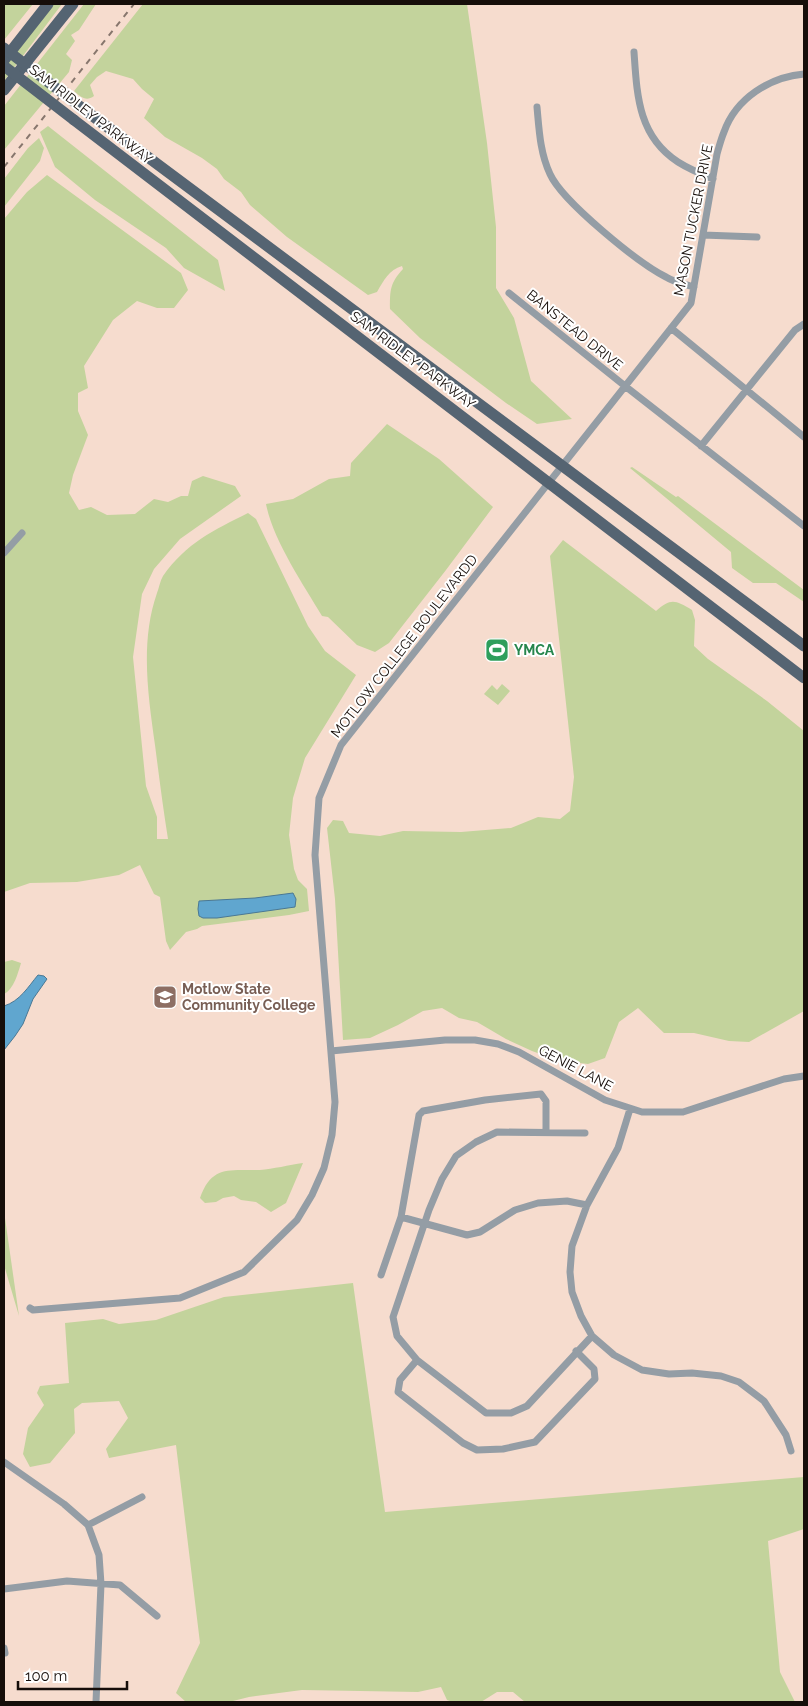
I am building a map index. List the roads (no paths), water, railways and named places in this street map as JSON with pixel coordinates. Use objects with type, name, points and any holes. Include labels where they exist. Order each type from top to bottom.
[{"type":"main road","points":[[4,60],[48,4]]},
{"type":"main road","points":[[4,90],[72,4]]},
{"type":"main road","name":"SAM RIDLEY PARKWAY","points":[[4,48],[804,646]]},
{"type":"main road","name":"SAM RIDLEY PARKWAY","points":[[4,66],[804,678]]},
{"type":"street","points":[[634,52],[637,96],[642,115],[653,137],[662,149],[678,162],[713,179]]},
{"type":"street","name":"MASON TUCKER DRIVE","points":[[562,465],[690,303],[724,131],[736,111],[750,96],[764,86],[780,78],[804,74]]},
{"type":"street","points":[[537,107],[540,137],[550,174],[571,202],[647,266],[666,278],[694,287]]},
{"type":"street","points":[[703,235],[757,237]]},
{"type":"street","name":"BANSTEAD DRIVE","points":[[509,292],[625,386],[804,526]]},
{"type":"street","points":[[701,446],[795,330],[804,324]]},
{"type":"street","points":[[671,328],[804,437]]},
{"type":"street","name":"MOTLOW COLLEGE BOULEVARDD","points":[[30,1308],[33,1310],[180,1298],[244,1272],[297,1220],[312,1195],[324,1168],[332,1135],[335,1102],[314,855],[319,798],[341,745],[562,465]]},
{"type":"street","points":[[4,553],[22,533]]},
{"type":"street","name":"GENIE LANE","points":[[331,1051],[445,1040],[475,1040],[498,1044],[519,1052],[605,1100],[642,1112],[683,1112],[784,1079],[804,1076]]},
{"type":"street","points":[[381,1275],[401,1217],[419,1115],[424,1111],[485,1100],[541,1094],[546,1101],[546,1132]]},
{"type":"street","points":[[630,1109],[618,1148],[587,1205],[572,1246],[570,1272],[572,1292],[581,1316],[592,1336],[614,1356],[642,1370],[669,1374],[692,1373],[721,1376],[739,1382],[764,1401],[786,1435],[791,1451]]},
{"type":"street","points":[[585,1133],[497,1132],[476,1142],[456,1156],[442,1179],[424,1223],[393,1317],[397,1336],[418,1360],[486,1413],[511,1413],[527,1406],[592,1336]]},
{"type":"street","points":[[401,1217],[467,1236],[480,1232],[515,1210],[538,1203],[567,1201],[587,1205]]},
{"type":"street","points":[[418,1360],[400,1380],[398,1392],[463,1443],[477,1450],[503,1449],[534,1442],[595,1379],[594,1369],[576,1352]]},
{"type":"street","points":[[4,1462],[64,1504],[88,1524],[99,1555],[101,1584],[96,1702]]},
{"type":"street","points":[[88,1524],[142,1497]]},
{"type":"street","points":[[4,1589],[67,1581],[120,1585],[157,1616]]},
{"type":"water","points":[[293,893],[296,899],[295,907],[217,918],[203,918],[199,916],[199,901],[255,898]]},
{"type":"water","points":[[38,975],[44,976],[47,979],[33,999],[23,1024],[4,1050],[4,1006],[15,1001]]},
{"type":"railway","points":[[4,167],[134,4]]},
{"type":"place","name":"YMCA","points":[[497,650]]},
{"type":"place","name":"Motlow State Community College","points":[[165,997]]}]
